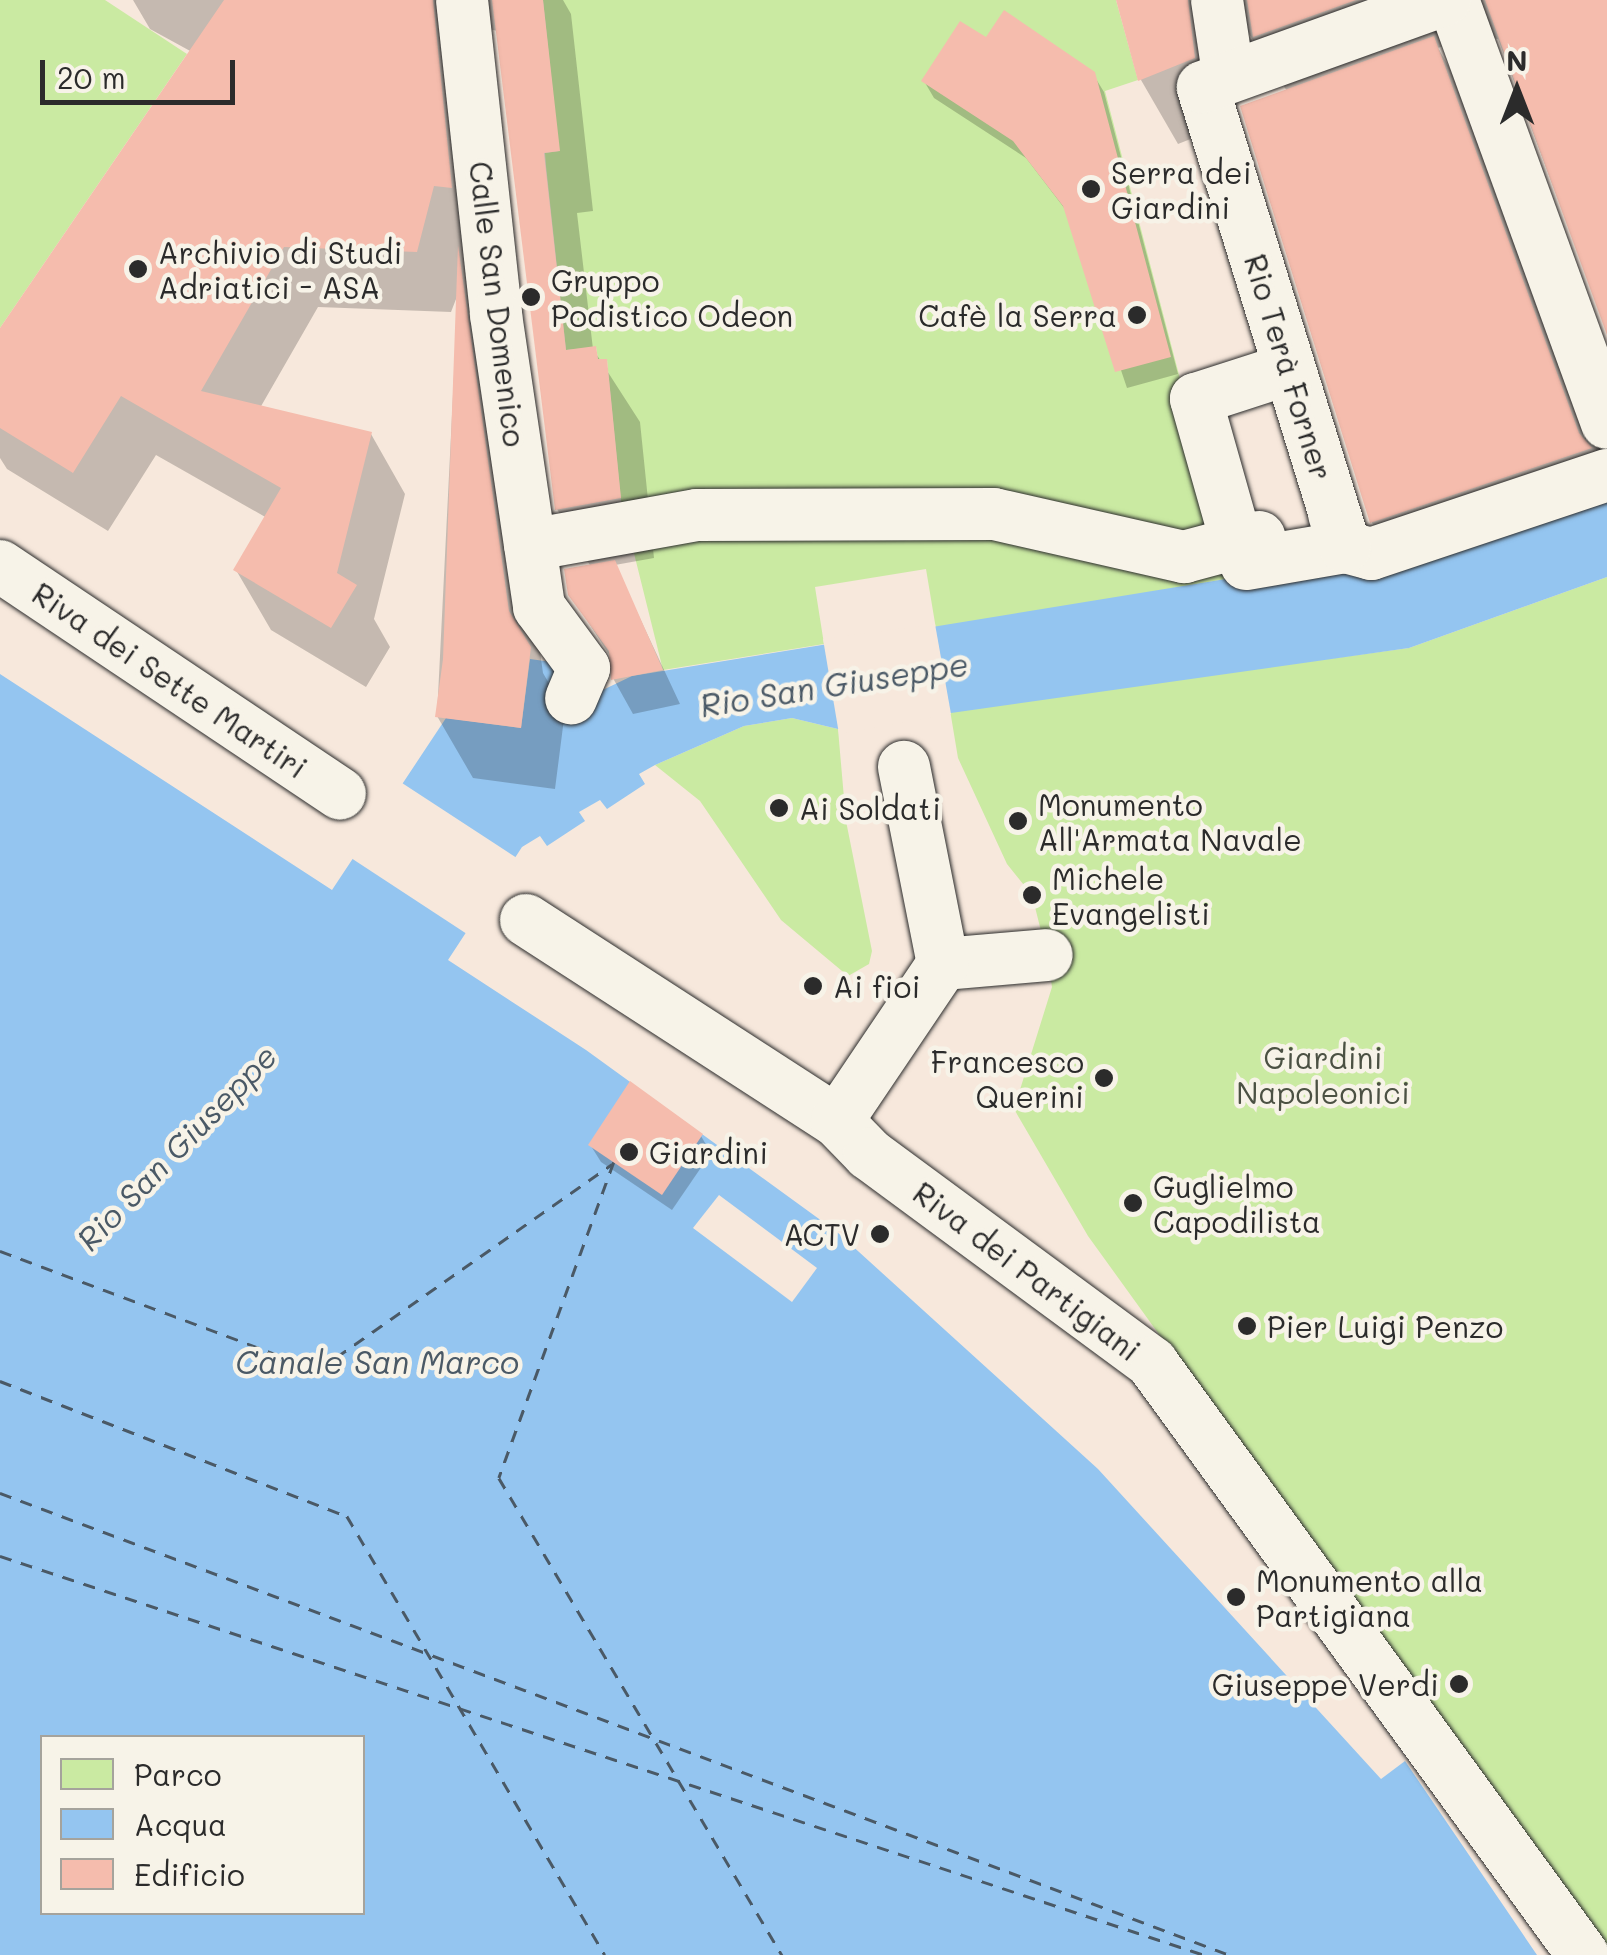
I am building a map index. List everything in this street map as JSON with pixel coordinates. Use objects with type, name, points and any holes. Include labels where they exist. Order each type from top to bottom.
[{"type":"street","name":"Calle San Domenico","points":[[462,0],[542,630],[584,668],[571,698]]},
{"type":"street","points":[[1217,0],[1223,77],[1329,20],[1445,0]]},
{"type":"street","points":[[1453,0],[1607,423]]},
{"type":"street","name":"Rio Terà Forner","points":[[1223,77],[1202,87],[1289,369],[1350,538]]},
{"type":"street","points":[[1248,545],[1196,400],[1289,369]]},
{"type":"street","points":[[530,545],[696,515],[994,514],[1184,557],[1248,545],[1350,538],[1607,475]]},
{"type":"street","name":"Riva dei Sette Martiri","points":[[0,566],[340,794]]},
{"type":"street","points":[[837,1121],[943,964],[904,767]]},
{"type":"street","name":"Riva dei Partigiani","points":[[526,920],[837,1121],[868,1154],[1152,1364],[1555,1937]]},
{"type":"street","points":[[943,964],[1047,955]]},
{"type":"green space","points":[[0,0],[105,0],[187,54],[0,328]]},
{"type":"green space","points":[[543,0],[1116,0],[1138,80],[1105,91],[1232,578],[936,629],[926,569],[815,587],[824,644],[663,670],[621,501],[607,360],[598,359],[596,347],[566,350],[545,153],[559,151]]},
{"type":"green space","name":"Giardini Napoleonici","points":[[1607,577],[1607,1955],[1088,1236],[1014,1109],[1052,987],[1047,955],[1032,895],[1007,864],[958,758],[950,710],[1409,648]]},
{"type":"green space","points":[[792,718],[838,729],[846,821],[872,951],[869,964],[848,976],[781,920],[700,801],[655,765],[744,726]]},
{"type":"water","name":"Canale San Marco","points":[[1607,490],[1607,577],[1409,648],[838,729],[792,718],[744,726],[639,774],[645,784],[607,809],[600,800],[579,812],[585,821],[547,846],[540,836],[522,847],[448,960],[586,1050],[837,1232],[1098,1469],[1381,1779],[1405,1761],[1537,1955],[0,1955],[0,674],[332,890],[446,718],[521,728],[530,659],[566,664],[561,710],[632,676],[1232,578]]},
{"type":"pier","points":[[935,624],[951,714],[839,734],[823,639]]},
{"type":"pier","points":[[399,781],[520,860],[470,936],[348,856]]},
{"type":"pier","name":"Giardini","points":[[719,1195],[817,1268],[792,1302],[693,1228]]},
{"type":"building","points":[[224,0],[433,0],[452,188],[434,186],[417,252],[284,247],[201,391],[372,432],[337,573],[357,585],[331,628],[233,570],[281,488],[121,396],[73,473],[0,428],[0,328]]},
{"type":"building","points":[[492,0],[543,0],[560,151],[544,153],[566,350],[596,346],[598,359],[607,359],[621,498],[555,510]]},
{"type":"building","points":[[1116,0],[1188,0],[1195,58],[1138,81]]},
{"type":"building","points":[[1247,0],[1356,0],[1253,37]]},
{"type":"building","points":[[1485,0],[1607,0],[1607,335]]},
{"type":"building","name":"Serra dei Giardini","points":[[1004,10],[1095,72],[1171,357],[1115,372],[1063,206],[1013,141],[921,81],[960,21],[986,37]]},
{"type":"building","points":[[1434,36],[1579,433],[1592,448],[1370,523],[1240,106]]},
{"type":"building","points":[[458,245],[509,611],[531,647],[521,728],[435,717],[443,659]]},
{"type":"building","points":[[615,560],[663,670],[611,680],[609,651],[568,595],[564,569]]},
{"type":"building","points":[[630,1081],[703,1134],[662,1195],[588,1145]]},
{"type":"ferry route","points":[[614,1162],[499,1478],[782,1955]]},
{"type":"ferry route","points":[[0,1251],[318,1370],[612,1164]]},
{"type":"ferry route","points":[[0,1381],[347,1516],[605,1955]]},
{"type":"ferry route","points":[[0,1493],[1230,1955]]},
{"type":"ferry route","points":[[0,1556],[1204,1955]]},
{"type":"place","name":"Serra dei Giardini","points":[[1091,189]]},
{"type":"place","name":"Archivio di Studi Adriatici - ASA","points":[[138,269]]},
{"type":"place","name":"Gruppo Podistico Odeon","points":[[531,297]]},
{"type":"place","name":"Cafè la Serra","points":[[1137,315]]},
{"type":"place","name":"Ai Soldati","points":[[779,808]]},
{"type":"place","name":"Monumento All'Armata Navale","points":[[1018,821]]},
{"type":"place","name":"Michele Evangelisti","points":[[1032,895]]},
{"type":"place","name":"Ai fioi","points":[[813,986]]},
{"type":"place","name":"Francesco Querini","points":[[1104,1078]]},
{"type":"place","name":"Giardini","points":[[629,1152]]},
{"type":"place","name":"Guglielmo Capodilista","points":[[1133,1203]]},
{"type":"place","name":"ACTV","points":[[880,1234]]},
{"type":"place","name":"Pier Luigi Penzo","points":[[1247,1326]]},
{"type":"place","name":"Monumento alla Partigiana","points":[[1236,1597]]},
{"type":"place","name":"Giuseppe Verdi","points":[[1459,1684]]},
{"type":"water label","name":"Rio San Giuseppe","points":[[834,684]]},
{"type":"water label","name":"Rio San Giuseppe","points":[[176,1147]]}]
